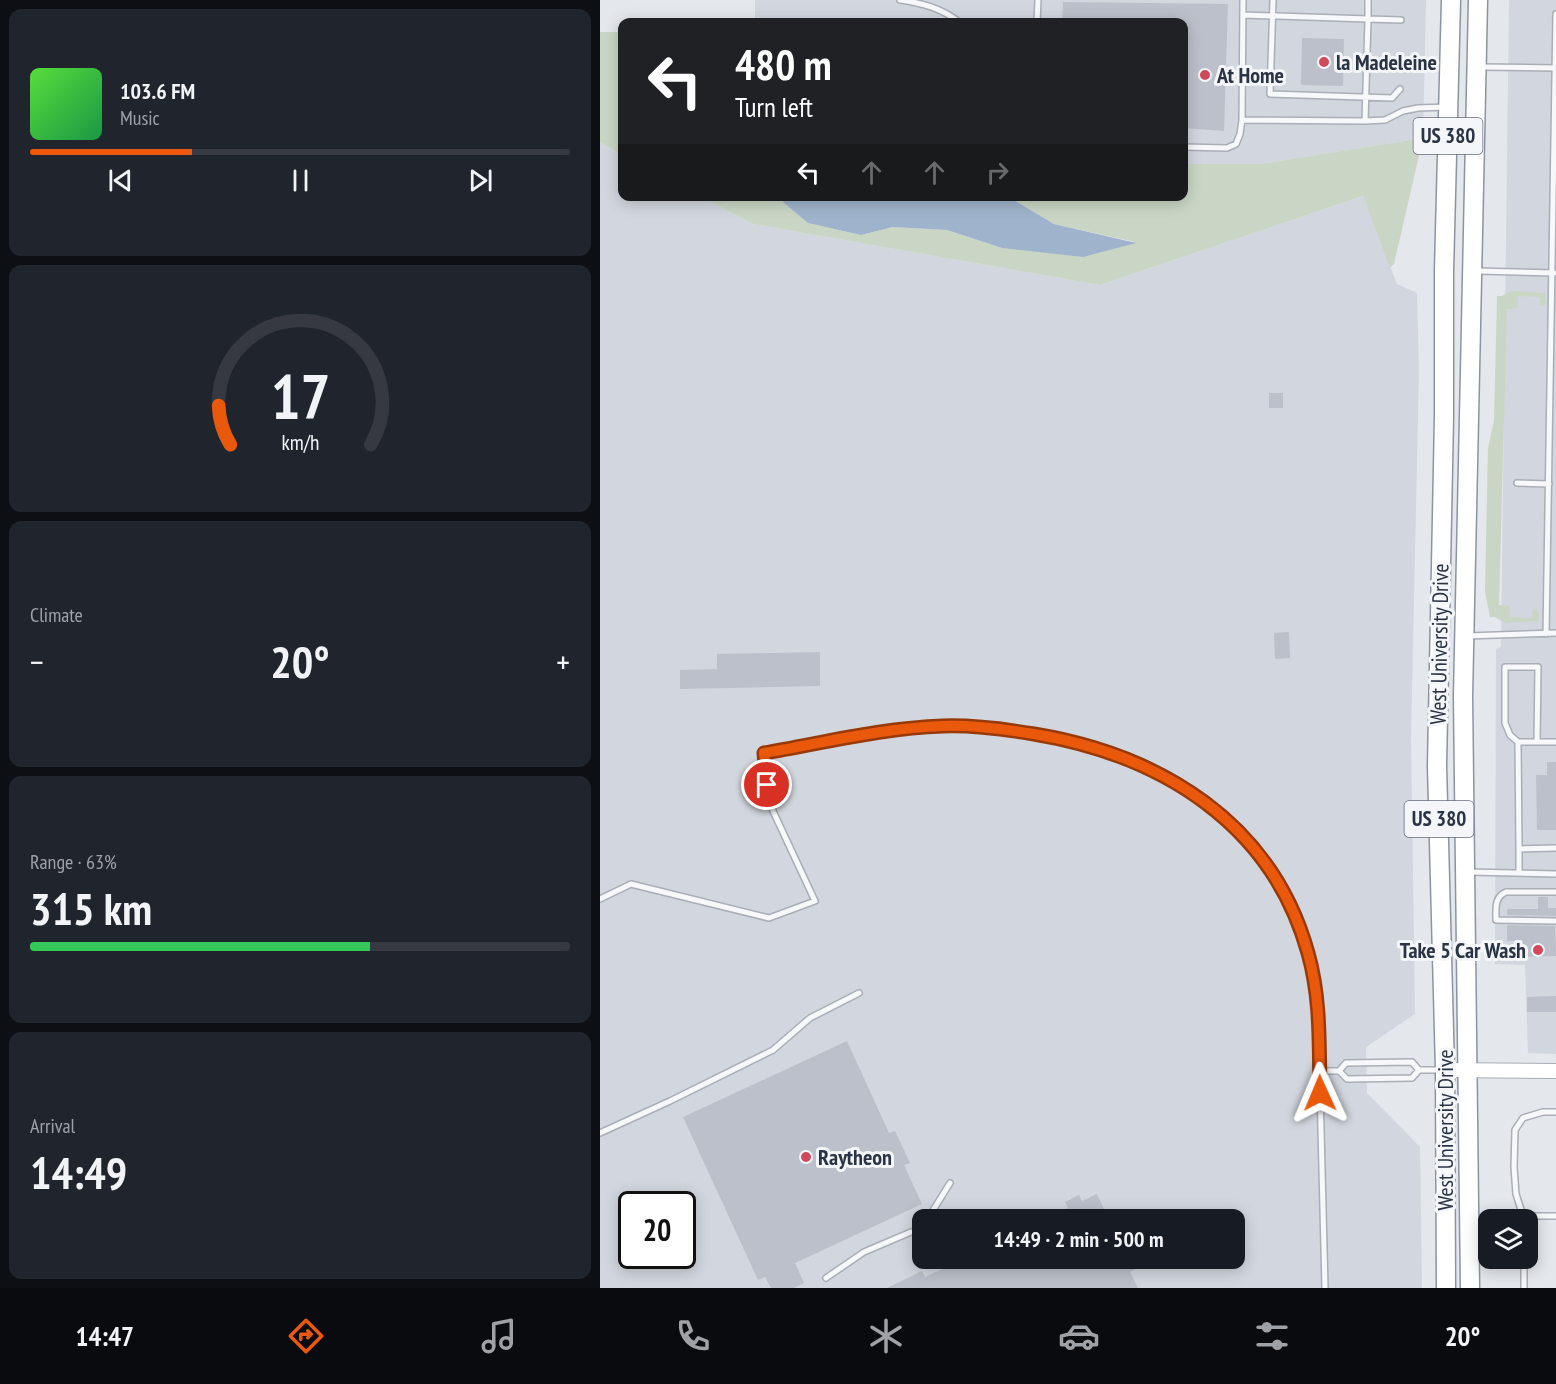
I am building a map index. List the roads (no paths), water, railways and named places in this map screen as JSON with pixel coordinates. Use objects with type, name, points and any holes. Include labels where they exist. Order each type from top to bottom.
[{"type":"highway","name":"West University Drive","points":[[1446,1288],[1445,1070],[1437,766],[1444,271],[1451,0]]},
{"type":"highway","name":"West University Drive","points":[[1470,1288],[1463,776],[1478,0]]},
{"type":"highway","points":[[1448,113],[1459,173],[1457,254],[1458,259],[1472,271]]},
{"type":"highway","points":[[1444,271],[1472,271]]},
{"type":"highway","points":[[1443,467],[1448,482],[1445,614],[1449,622],[1464,636]]},
{"type":"highway","points":[[1440,637],[1464,636]]},
{"type":"street","points":[[1445,1070],[1556,1071]]},
{"type":"lane","points":[[900,0],[924,4],[954,18]]},
{"type":"lane","points":[[1037,18],[1038,0]]},
{"type":"lane","points":[[1188,147],[1227,148],[1236,144],[1240,134],[1243,0]]},
{"type":"lane","points":[[1273,0],[1270,94],[1392,98],[1400,89]]},
{"type":"lane","points":[[1365,121],[1368,0]]},
{"type":"lane","points":[[1546,634],[1554,298],[1556,14]]},
{"type":"lane","points":[[1243,15],[1401,20]]},
{"type":"lane","points":[[1476,68],[1556,68]]},
{"type":"lane","points":[[1242,120],[1385,120],[1402,111],[1418,108],[1448,113]]},
{"type":"lane","points":[[1472,271],[1554,273]]},
{"type":"lane","points":[[1517,483],[1549,484]]},
{"type":"lane","points":[[1464,636],[1556,633]]},
{"type":"lane","points":[[1537,742],[1538,667],[1505,667],[1505,723],[1510,735],[1518,742],[1537,742],[1556,742]]},
{"type":"lane","points":[[600,899],[631,884],[769,918],[814,901],[773,812],[767,785],[764,753],[872,733],[929,727],[962,726],[1004,729],[1060,738],[1095,748],[1134,762],[1179,784],[1217,811],[1258,854],[1276,879],[1291,908],[1308,953],[1315,980],[1317,1002],[1325,1288]]},
{"type":"lane","points":[[1518,742],[1519,873]]},
{"type":"lane","points":[[1519,849],[1556,848]]},
{"type":"lane","points":[[1465,872],[1556,874]]},
{"type":"lane","points":[[1556,892],[1506,892],[1501,894],[1497,900],[1496,920],[1556,921]]},
{"type":"lane","points":[[600,1133],[772,1050],[810,1018],[859,993]]},
{"type":"lane","points":[[1339,1071],[1346,1063],[1412,1062],[1419,1070]]},
{"type":"lane","points":[[1320,1071],[1339,1071],[1347,1079],[1412,1078],[1419,1070],[1445,1070]]},
{"type":"lane","points":[[1520,1209],[1516,1194],[1514,1167],[1515,1130],[1522,1118],[1543,1112],[1556,1112]]},
{"type":"lane","points":[[934,1209],[950,1183]]},
{"type":"lane","points":[[1538,1217],[1556,1216]]},
{"type":"lane","points":[[826,1278],[864,1252],[912,1231]]},
{"type":"lane","points":[[1524,1269],[1524,1288]]},
{"type":"water","points":[[1016,201],[1054,224],[1136,243],[1083,257],[1002,248],[947,230],[893,227],[861,235],[808,223],[783,202]]},
{"type":"place","name":"la Madeleine","points":[[1324,62]]},
{"type":"place","name":"At Home","points":[[1205,75]]},
{"type":"place","name":"Take 5 Car Wash","points":[[1538,950]]},
{"type":"place","name":"Raytheon","points":[[806,1157]]}]
